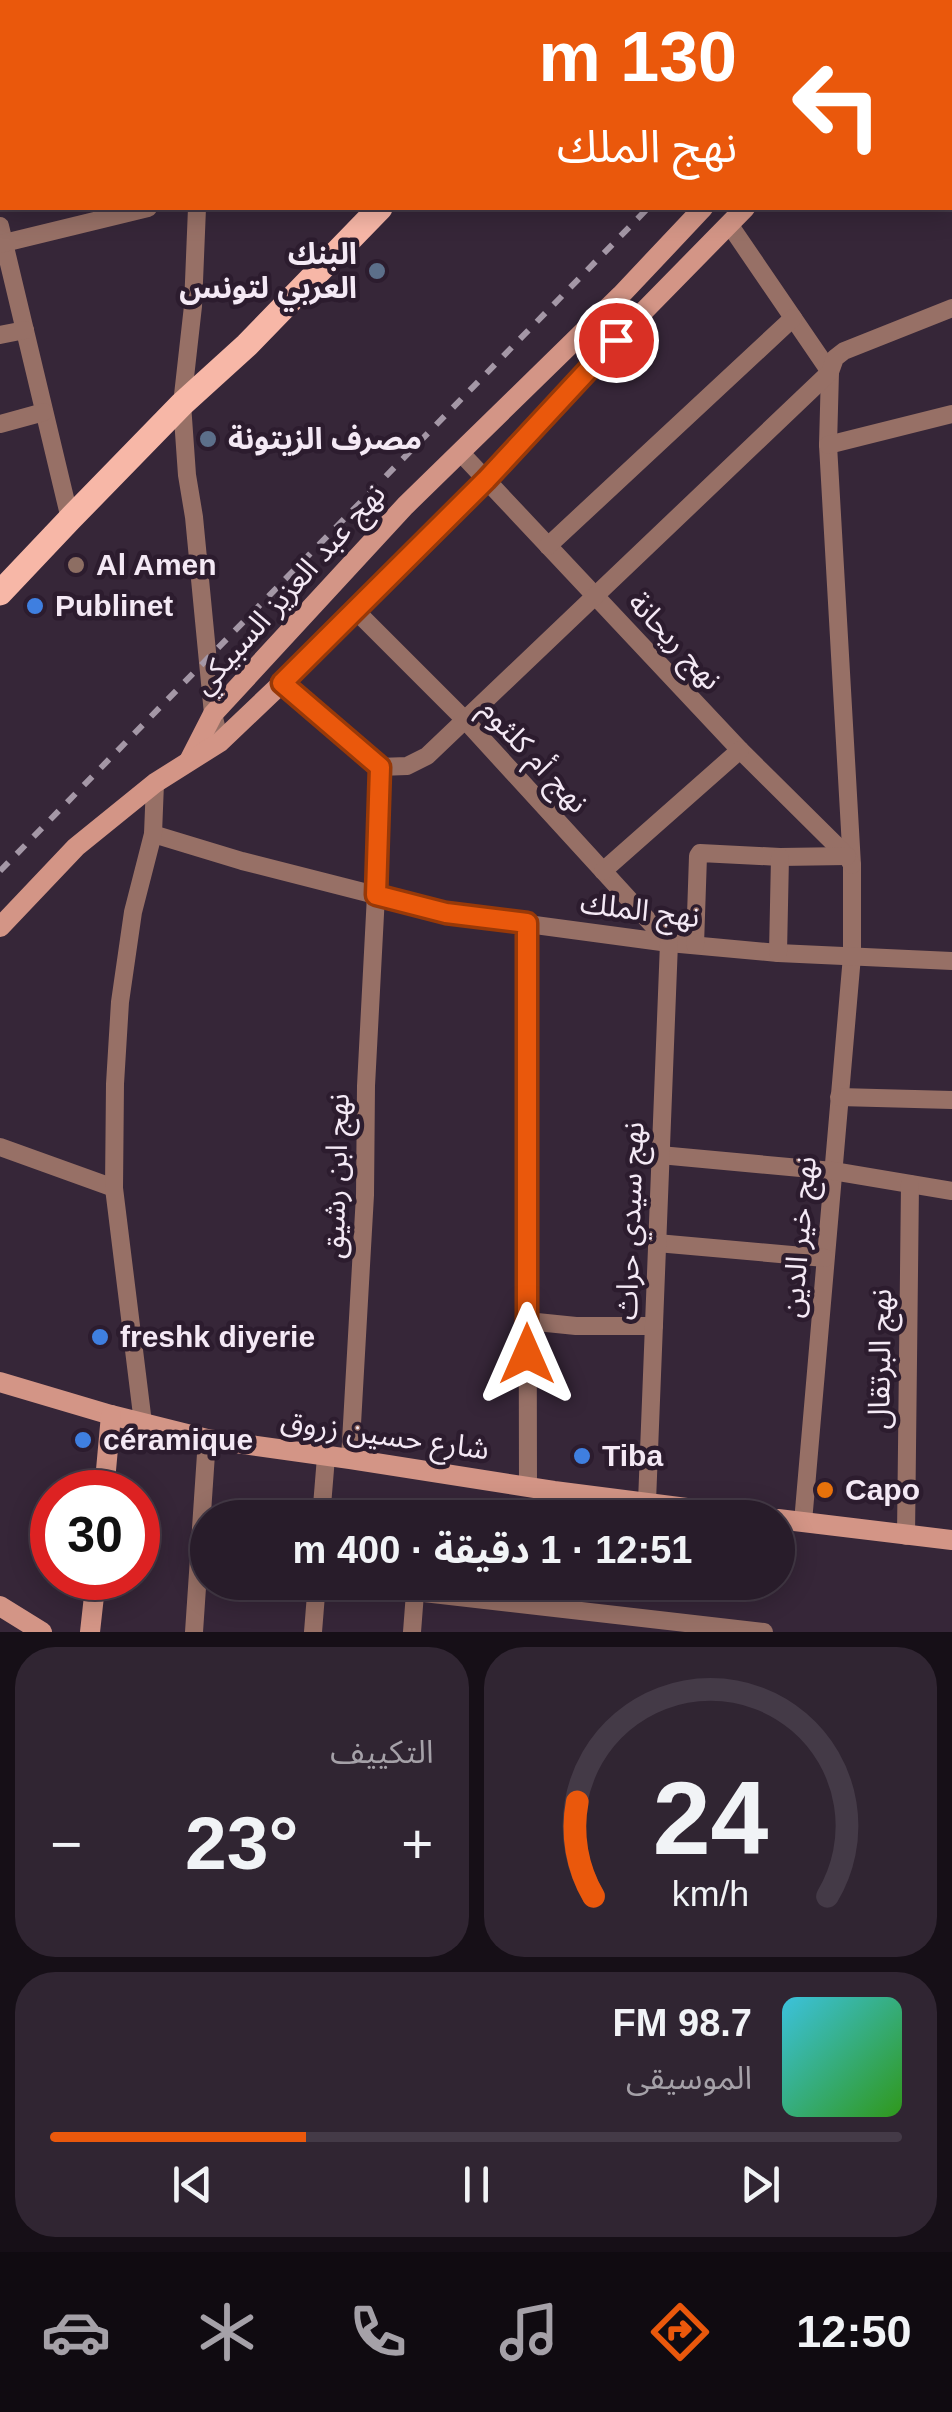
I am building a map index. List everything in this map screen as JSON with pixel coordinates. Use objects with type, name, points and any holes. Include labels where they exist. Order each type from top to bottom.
[{"type":"main road","points":[[0,593],[182,404],[247,345],[378,210]]},
{"type":"street","points":[[70,519],[1,238],[138,210]]},
{"type":"street","points":[[197,210],[193,306],[182,404],[213,714],[220,742]]},
{"type":"street","name":"نهج عبد العزيز السبيكي","points":[[190,760],[213,714],[405,506],[621,295],[701,210]]},
{"type":"street","name":"نهج عبد العزيز السبيكي","points":[[190,760],[220,742],[282,683],[486,480],[743,210]]},
{"type":"street","points":[[729,224],[830,372]]},
{"type":"street","points":[[282,683],[380,767],[407,766],[428,756],[830,372],[835,358],[952,308]]},
{"type":"street","points":[[548,546],[793,318]]},
{"type":"street","points":[[0,336],[24,330]]},
{"type":"street","name":"نهج خير الدين","points":[[802,1522],[852,956],[828,444],[830,372]]},
{"type":"street","points":[[0,424],[44,412]]},
{"type":"street","points":[[828,444],[952,414]]},
{"type":"street","name":"نهج ريحانة","points":[[460,452],[740,750],[850,861]]},
{"type":"street","name":"نهج أم كلثوم","points":[[355,610],[465,720],[669,943]]},
{"type":"street","points":[[604,871],[740,750]]},
{"type":"street","points":[[0,926],[76,846],[190,760]]},
{"type":"street","name":"نهج ابن رشيق","points":[[350,1458],[365,1196],[380,767]]},
{"type":"street","points":[[143,1423],[114,1188],[115,1084],[120,1002],[133,912],[153,834],[155,783]]},
{"type":"street","name":"نهج الملك","points":[[153,834],[446,913],[669,943],[778,953],[952,961]]},
{"type":"street","points":[[694,945],[699,854],[850,861]]},
{"type":"street","points":[[778,953],[780,856]]},
{"type":"street","points":[[527,923],[528,1487]]},
{"type":"street","name":"نهج سيدي حراث","points":[[647,1500],[669,943]]},
{"type":"street","points":[[839,1097],[952,1100]]},
{"type":"street","points":[[0,1147],[114,1188]]},
{"type":"street","points":[[660,1155],[833,1170],[952,1191]]},
{"type":"street","name":"نهج البرتقال","points":[[906,1536],[910,1184]]},
{"type":"street","points":[[657,1243],[825,1258]]},
{"type":"street","points":[[527,1320],[576,1326],[654,1326]]},
{"type":"street","name":"شارع حسين زروق","points":[[0,1382],[206,1439],[631,1500]]},
{"type":"street","points":[[106,1470],[111,1415]]},
{"type":"street","points":[[194,1632],[206,1439]]},
{"type":"street","points":[[322,1500],[326,1457]]},
{"type":"street","points":[[795,1521],[952,1540]]},
{"type":"street","points":[[90,1632],[94,1600]]},
{"type":"street","points":[[313,1632],[315,1600]]},
{"type":"street","points":[[412,1632],[414,1600]]},
{"type":"street","points":[[478,1600],[764,1632]]},
{"type":"street","points":[[0,1606],[42,1632]]},
{"type":"railway","points":[[0,871],[646,210]]},
{"type":"place","name":"البنك العربي لتونس","points":[[377,271]]},
{"type":"place","name":"مصرف الزيتونة","points":[[208,439]]},
{"type":"place","name":"Al Amen","points":[[76,565]]},
{"type":"place","name":"Publinet","points":[[35,606]]},
{"type":"place","name":"freshk diyerie","points":[[100,1337]]},
{"type":"place","name":"céramique","points":[[83,1440]]},
{"type":"place","name":"Tiba","points":[[582,1456]]},
{"type":"place","name":"Capo","points":[[825,1490]]},
{"type":"route","points":[[527,1354],[527,923],[446,913],[376,895],[380,767],[282,683],[486,480],[616,340]]}]
